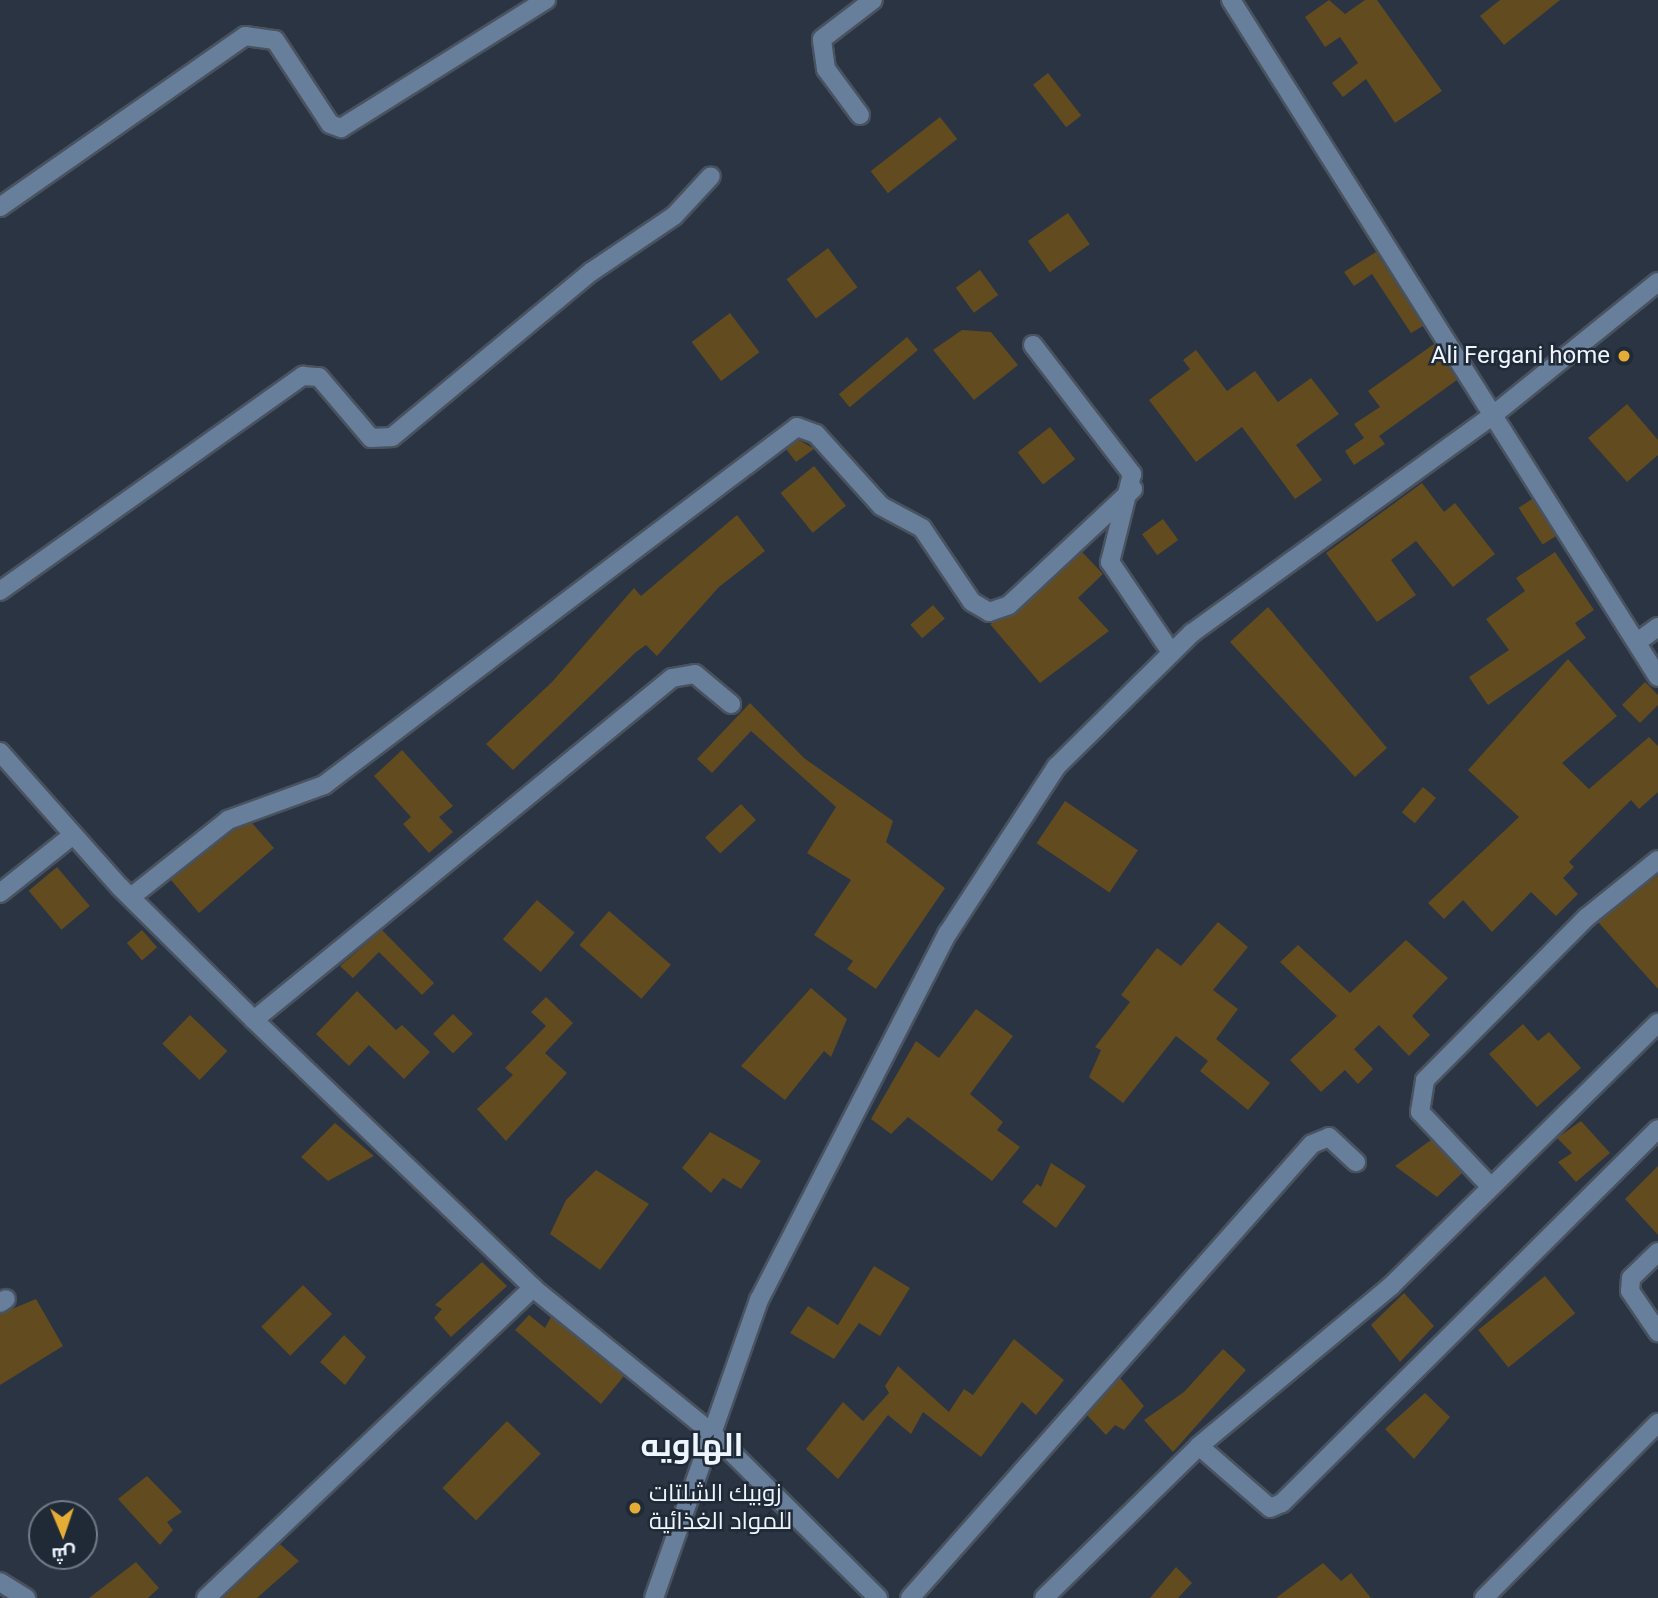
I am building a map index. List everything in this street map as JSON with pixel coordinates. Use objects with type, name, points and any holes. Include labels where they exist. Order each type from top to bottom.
[{"type":"street","points":[[0,207],[245,36],[275,40],[330,124],[341,128],[354,126],[546,0]]},
{"type":"street","points":[[860,115],[826,69],[822,39],[873,0]]},
{"type":"street","points":[[1231,0],[1493,415],[1640,640],[1658,677]]},
{"type":"street","points":[[0,591],[303,376],[319,377],[371,438],[392,437],[591,272],[674,216],[711,176]]},
{"type":"street","points":[[654,1598],[759,1300],[948,933],[1057,766],[1171,652],[1493,415],[1658,282]]},
{"type":"street","points":[[1033,345],[1121,455],[1133,489],[1110,562],[1171,652]]},
{"type":"street","points":[[131,897],[228,820],[324,785],[797,427],[816,434],[881,506],[922,528],[972,602],[989,612],[1009,605],[1133,489]]},
{"type":"street","points":[[1640,640],[1658,627]]},
{"type":"street","points":[[254,1020],[672,678],[695,674],[731,704]]},
{"type":"street","points":[[0,752],[131,897],[254,1020],[533,1288],[712,1433],[878,1598]]},
{"type":"street","points":[[0,892],[73,835]]},
{"type":"street","points":[[1490,1186],[1420,1112],[1424,1080],[1587,917],[1658,860]]},
{"type":"street","points":[[1044,1598],[1199,1446],[1391,1286],[1658,1023]]},
{"type":"street","points":[[1199,1446],[1275,1508],[1658,1129]]},
{"type":"street","points":[[910,1598],[1312,1144],[1329,1137],[1356,1162]]},
{"type":"street","points":[[1658,1252],[1631,1278],[1630,1291],[1658,1332]]},
{"type":"street","points":[[206,1598],[533,1288]]},
{"type":"street","points":[[1484,1598],[1658,1423]]},
{"type":"street","points":[[0,1582],[26,1598]]},
{"type":"building","points":[[1329,0],[1345,14],[1365,0],[1377,0],[1442,91],[1395,123],[1366,79],[1343,97],[1332,83],[1358,63],[1340,37],[1325,47],[1305,17]]},
{"type":"building","points":[[1500,0],[1560,0],[1504,45],[1480,16]]},
{"type":"building","points":[[1048,73],[1081,116],[1066,127],[1033,85]]},
{"type":"building","points":[[940,117],[957,139],[888,193],[871,171]]},
{"type":"building","points":[[1068,213],[1090,244],[1050,272],[1028,241]]},
{"type":"building","points":[[828,248],[857,287],[816,318],[786,279]]},
{"type":"building","points":[[1376,252],[1423,326],[1411,333],[1372,274],[1354,286],[1344,272]]},
{"type":"building","points":[[980,270],[998,295],[974,313],[956,288]]},
{"type":"building","points":[[730,313],[759,352],[721,381],[692,342]]},
{"type":"building","points":[[962,330],[991,332],[1018,365],[974,400],[933,350]]},
{"type":"building","points":[[907,337],[918,350],[850,407],[839,394]]},
{"type":"building","points":[[1434,344],[1457,380],[1379,436],[1385,444],[1354,465],[1345,451],[1364,438],[1354,424],[1380,407],[1368,391]]},
{"type":"building","points":[[1196,350],[1227,391],[1255,371],[1278,402],[1311,378],[1339,414],[1296,445],[1322,480],[1295,499],[1242,427],[1196,462],[1149,400],[1190,369],[1183,360]]},
{"type":"building","points":[[1627,404],[1658,440],[1658,455],[1627,482],[1588,438]]},
{"type":"building","points":[[1050,427],[1075,459],[1043,485],[1018,452]]},
{"type":"building","points":[[799,440],[814,449],[796,462],[786,449]]},
{"type":"building","points":[[814,466],[846,506],[813,533],[781,493]]},
{"type":"building","points":[[1422,483],[1444,512],[1455,503],[1495,554],[1453,587],[1416,541],[1391,560],[1416,595],[1377,622],[1326,553]]},
{"type":"building","points":[[1532,499],[1556,536],[1543,545],[1519,508]]},
{"type":"building","points":[[737,515],[765,551],[719,587],[657,656],[646,645],[636,652],[513,770],[486,744],[552,682],[634,588],[641,596]]},
{"type":"building","points":[[1163,519],[1178,540],[1157,555],[1142,534]]},
{"type":"building","points":[[1082,552],[1103,574],[1078,598],[1109,631],[1040,683],[990,624],[1017,613]]},
{"type":"building","points":[[1555,552],[1594,610],[1575,623],[1586,638],[1488,705],[1469,677],[1509,650],[1486,619],[1525,591],[1516,578]]},
{"type":"building","points":[[933,605],[945,619],[922,638],[910,625]]},
{"type":"building","points":[[1268,607],[1387,748],[1355,777],[1230,642]]},
{"type":"building","points":[[1568,659],[1617,716],[1562,763],[1589,789],[1649,737],[1658,746],[1658,792],[1639,809],[1631,800],[1569,862],[1574,867],[1563,878],[1578,894],[1556,916],[1531,892],[1492,932],[1463,900],[1444,919],[1428,903],[1519,817],[1468,770]]},
{"type":"building","points":[[1645,682],[1658,695],[1658,705],[1640,723],[1622,705]]},
{"type":"building","points":[[750,703],[804,758],[893,821],[886,842],[945,888],[876,989],[847,969],[853,961],[814,935],[851,880],[807,853],[836,807],[751,731],[712,773],[697,759]]},
{"type":"building","points":[[402,750],[453,806],[439,817],[453,832],[429,853],[403,824],[411,817],[374,776]]},
{"type":"building","points":[[1423,787],[1436,798],[1415,823],[1402,812]]},
{"type":"building","points":[[1065,801],[1138,850],[1109,892],[1036,843]]},
{"type":"building","points":[[741,804],[756,820],[720,854],[705,837]]},
{"type":"building","points":[[252,823],[274,848],[199,913],[171,880],[234,830]]},
{"type":"building","points":[[57,867],[90,906],[61,930],[29,891]]},
{"type":"building","points":[[1658,875],[1658,989],[1598,922]]},
{"type":"building","points":[[537,900],[575,933],[541,972],[503,939]]},
{"type":"building","points":[[609,911],[671,965],[641,999],[579,945]]},
{"type":"building","points":[[1218,922],[1248,947],[1213,990],[1238,1009],[1216,1039],[1270,1083],[1248,1110],[1200,1071],[1208,1061],[1176,1036],[1123,1103],[1089,1077],[1101,1050],[1095,1047],[1130,1002],[1121,995],[1157,948],[1181,966]]},
{"type":"building","points":[[142,930],[157,947],[142,960],[127,943]]},
{"type":"building","points":[[382,930],[434,983],[422,995],[379,952],[353,978],[340,966]]},
{"type":"building","points":[[1406,940],[1448,978],[1412,1016],[1430,1035],[1409,1056],[1379,1025],[1354,1049],[1373,1069],[1358,1084],[1345,1070],[1321,1092],[1290,1060],[1337,1016],[1280,962],[1298,945],[1350,993]]},
{"type":"building","points":[[811,988],[847,1019],[831,1057],[824,1051],[785,1100],[741,1066]]},
{"type":"building","points":[[357,991],[396,1030],[402,1025],[430,1052],[404,1079],[369,1045],[349,1066],[316,1034]]},
{"type":"building","points":[[546,997],[573,1023],[545,1053],[567,1073],[506,1141],[477,1109],[513,1075],[505,1068],[546,1026],[531,1012]]},
{"type":"building","points":[[976,1009],[1013,1036],[970,1094],[1003,1122],[997,1130],[1020,1147],[992,1181],[908,1117],[891,1134],[871,1119],[916,1041],[939,1058]]},
{"type":"building","points":[[453,1014],[473,1034],[453,1054],[433,1034]]},
{"type":"building","points":[[190,1015],[227,1051],[200,1080],[162,1044]]},
{"type":"building","points":[[1523,1024],[1538,1041],[1549,1032],[1581,1068],[1537,1107],[1489,1054]]},
{"type":"building","points":[[1581,1121],[1610,1153],[1576,1182],[1558,1162],[1572,1153],[1557,1138]]},
{"type":"building","points":[[335,1123],[374,1156],[328,1181],[301,1157]]},
{"type":"building","points":[[710,1132],[761,1161],[741,1189],[723,1178],[711,1193],[682,1168]]},
{"type":"building","points":[[1431,1140],[1462,1173],[1437,1197],[1395,1166]]},
{"type":"building","points":[[1051,1163],[1086,1186],[1056,1228],[1022,1202],[1037,1184],[1041,1187]]},
{"type":"building","points":[[1658,1166],[1658,1235],[1625,1199]]},
{"type":"building","points":[[596,1170],[649,1204],[600,1270],[550,1234],[566,1200]]},
{"type":"building","points":[[482,1262],[507,1286],[451,1337],[434,1318],[442,1309],[435,1305]]},
{"type":"building","points":[[874,1266],[910,1288],[880,1336],[859,1323],[834,1359],[790,1333],[808,1306],[838,1325]]},
{"type":"building","points":[[1545,1276],[1575,1313],[1508,1367],[1478,1330]]},
{"type":"building","points":[[303,1285],[332,1314],[290,1356],[261,1327]]},
{"type":"building","points":[[1404,1293],[1434,1326],[1400,1362],[1371,1325]]},
{"type":"building","points":[[36,1299],[63,1346],[0,1385],[0,1314]]},
{"type":"building","points":[[529,1315],[545,1328],[551,1317],[624,1376],[601,1404],[515,1330]]},
{"type":"building","points":[[344,1335],[366,1357],[345,1385],[320,1362]]},
{"type":"building","points":[[1014,1339],[1064,1380],[1036,1415],[1022,1402],[981,1457],[923,1412],[911,1434],[888,1415],[838,1479],[806,1449],[843,1402],[863,1421],[889,1393],[885,1386],[898,1366],[949,1412],[964,1389],[973,1395]]},
{"type":"building","points":[[1223,1349],[1246,1370],[1173,1452],[1144,1420],[1184,1392]]},
{"type":"building","points":[[1120,1378],[1144,1406],[1124,1430],[1115,1425],[1106,1435],[1087,1415]]},
{"type":"building","points":[[1425,1393],[1450,1417],[1414,1459],[1385,1429]]},
{"type":"building","points":[[507,1421],[541,1454],[476,1521],[442,1488]]},
{"type":"building","points":[[147,1476],[182,1512],[167,1522],[173,1530],[160,1545],[118,1499]]},
{"type":"building","points":[[280,1544],[299,1561],[257,1598],[223,1598]]},
{"type":"building","points":[[136,1562],[159,1588],[148,1598],[89,1598]]},
{"type":"building","points":[[1323,1563],[1341,1581],[1351,1573],[1371,1598],[1276,1598]]},
{"type":"building","points":[[1176,1567],[1192,1583],[1178,1598],[1150,1598]]},
{"type":"place","name":"Ali Fergani home","points":[[1624,356]]},
{"type":"place","name":"زوبيك الشلتات للمواد الغذائية","points":[[635,1508]]},
{"type":"district","name":"الهاويه","points":[[692,1445]]}]
